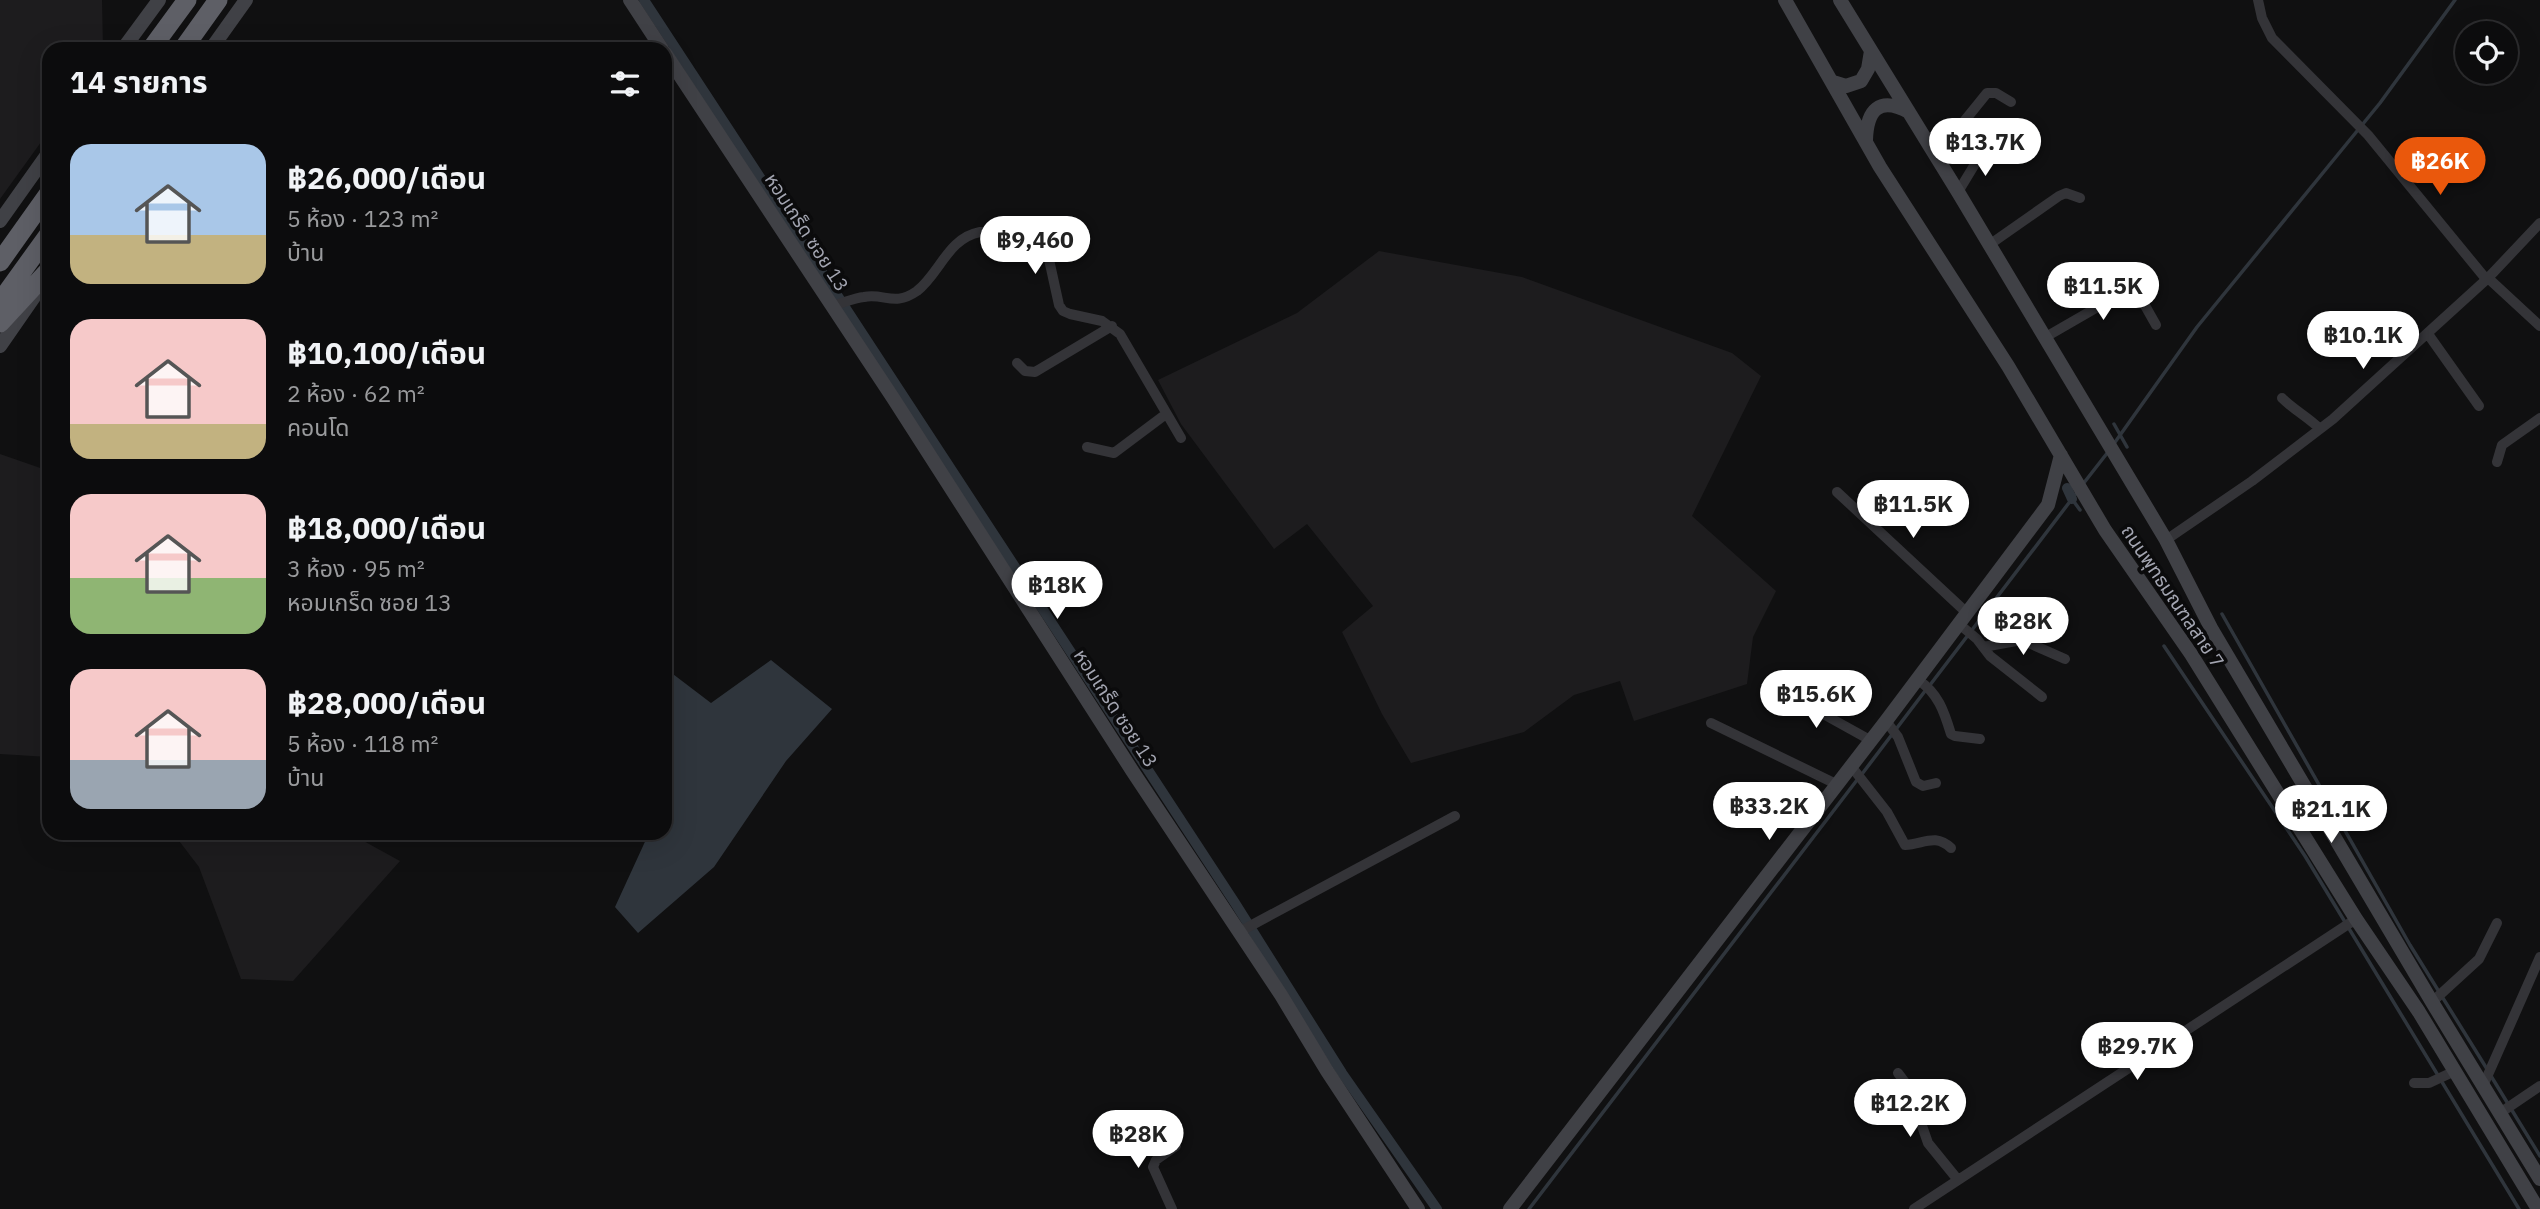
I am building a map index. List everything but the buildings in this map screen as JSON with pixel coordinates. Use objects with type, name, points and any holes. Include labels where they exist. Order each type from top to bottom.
[{"type":"highway","points":[[156,42],[187,0]]},
{"type":"highway","points":[[188,42],[218,0]]},
{"type":"highway","points":[[0,262],[42,203]]},
{"type":"highway","points":[[0,302],[42,244]]},
{"type":"highway","points":[[0,323],[42,278]]},
{"type":"main road","points":[[128,42],[159,0]]},
{"type":"main road","points":[[216,42],[246,0]]},
{"type":"main road","name":"หอมเกร็ด ซอย 13","points":[[630,0],[658,42]]},
{"type":"main road","name":"ถนนพุทธมณฑลสาย 7","points":[[1785,0],[1866,141],[2008,366],[2088,502],[2191,654],[2354,920],[2420,1013],[2449,1073],[2538,1209]]},
{"type":"main road","name":"ถนนพุทธมณฑลสาย 7","points":[[1840,0],[2166,540],[2211,628],[2434,1001],[2487,1079],[2501,1112],[2540,1179]]},
{"type":"main road","points":[[1833,82],[1846,86],[1861,81],[1868,69],[1871,51]]},
{"type":"main road","name":"หอมเกร็ด ซอย 13","points":[[672,63],[839,304],[1133,772],[1247,928],[1418,1209]]},
{"type":"main road","points":[[1866,141],[1867,122],[1873,110],[1885,105],[1897,106],[1909,112]]},
{"type":"main road","points":[[0,220],[42,162]]},
{"type":"main road","points":[[0,346],[42,285]]},
{"type":"main road","points":[[1510,1209],[1836,784],[1853,768],[1870,740],[1892,729],[1920,681],[2048,505],[2061,455]]},
{"type":"street","points":[[2258,0],[2262,18],[2272,37],[2368,135],[2487,279],[2540,327]]},
{"type":"street","points":[[1936,156],[1987,93],[1996,93],[2011,102]]},
{"type":"street","points":[[1958,192],[1983,156],[1989,152],[2009,156]]},
{"type":"street","points":[[1989,245],[2059,196],[2067,193],[2080,198]]},
{"type":"street","points":[[2166,540],[2320,429],[2487,279],[2540,223]]},
{"type":"street","points":[[839,304],[866,296],[897,300],[917,290],[965,236],[980,232],[1042,244],[1048,255],[1059,305],[1063,311],[1094,318],[1112,326],[1132,352],[1181,438]]},
{"type":"street","points":[[2044,338],[2134,286],[2156,325]]},
{"type":"street","points":[[1017,363],[1025,371],[1035,372],[1112,326]]},
{"type":"street","points":[[2428,334],[2479,406]]},
{"type":"street","points":[[2282,398],[2320,429]]},
{"type":"street","points":[[1087,447],[1114,453],[1166,414]]},
{"type":"street","points":[[2497,462],[2502,445],[2540,418]]},
{"type":"street","points":[[1837,492],[1964,622],[1990,656],[2042,697]]},
{"type":"street","points":[[1980,643],[2022,640],[2065,659]]},
{"type":"street","points":[[1920,681],[1934,693],[1940,703],[1951,734],[1980,739]]},
{"type":"street","points":[[1776,690],[1870,740]]},
{"type":"street","points":[[1711,723],[1836,784]]},
{"type":"street","points":[[1892,729],[1916,782],[1923,786],[1936,783]]},
{"type":"street","points":[[1853,768],[1887,813],[1905,845],[1937,839],[1943,840],[1951,848]]},
{"type":"street","points":[[1247,928],[1455,816]]},
{"type":"street","points":[[1916,1208],[2354,920]]},
{"type":"street","points":[[2434,1001],[2479,959],[2497,923]]},
{"type":"street","points":[[2487,1079],[2540,957]]},
{"type":"street","points":[[1898,1073],[1916,1097],[1920,1123],[1928,1143],[1958,1180]]},
{"type":"street","points":[[2414,1083],[2429,1083],[2449,1073]]},
{"type":"street","points":[[2501,1112],[2540,1086]]},
{"type":"street","points":[[1172,1209],[1153,1167],[1156,1160],[1176,1146]]},
{"type":"shaded area","points":[[0,0],[102,0],[103,42],[42,42],[42,141],[0,199]]},
{"type":"shaded area","points":[[1379,251],[1522,277],[1732,353],[1761,376],[1692,516],[1776,591],[1753,637],[1747,684],[1634,721],[1620,681],[1574,695],[1524,732],[1411,763],[1382,714],[1342,632],[1373,606],[1307,524],[1274,549],[1181,424],[1158,380],[1297,313]]},
{"type":"shaded area","points":[[0,454],[42,469],[42,757],[0,754]]},
{"type":"shaded area","points":[[771,660],[832,709],[786,761],[714,867],[638,933],[615,907],[646,840],[672,840],[672,673],[711,703]]},
{"type":"shaded area","points":[[178,840],[362,840],[400,861],[293,981],[241,979],[199,867]]},
{"type":"waterway","points":[[644,0],[671,42]]},
{"type":"waterway","points":[[2113,445],[2197,327],[2380,103],[2455,0]]},
{"type":"waterway","points":[[672,43],[1235,903],[1342,1073],[1437,1209]]},
{"type":"waterway","points":[[2114,424],[2127,447]]},
{"type":"waterway","points":[[2083,484],[2108,452]]},
{"type":"waterway","points":[[2067,488],[2072,499]]},
{"type":"waterway","points":[[1930,685],[2078,491]]},
{"type":"waterway","points":[[2072,499],[2080,510]]},
{"type":"waterway","points":[[2222,614],[2410,945],[2487,1069]]},
{"type":"waterway","points":[[2164,646],[2305,856],[2519,1209]]},
{"type":"waterway","points":[[1862,774],[1925,691]]},
{"type":"waterway","points":[[1529,1209],[1857,780]]},
{"type":"waterway","points":[[2491,1076],[2540,1156]]}]
